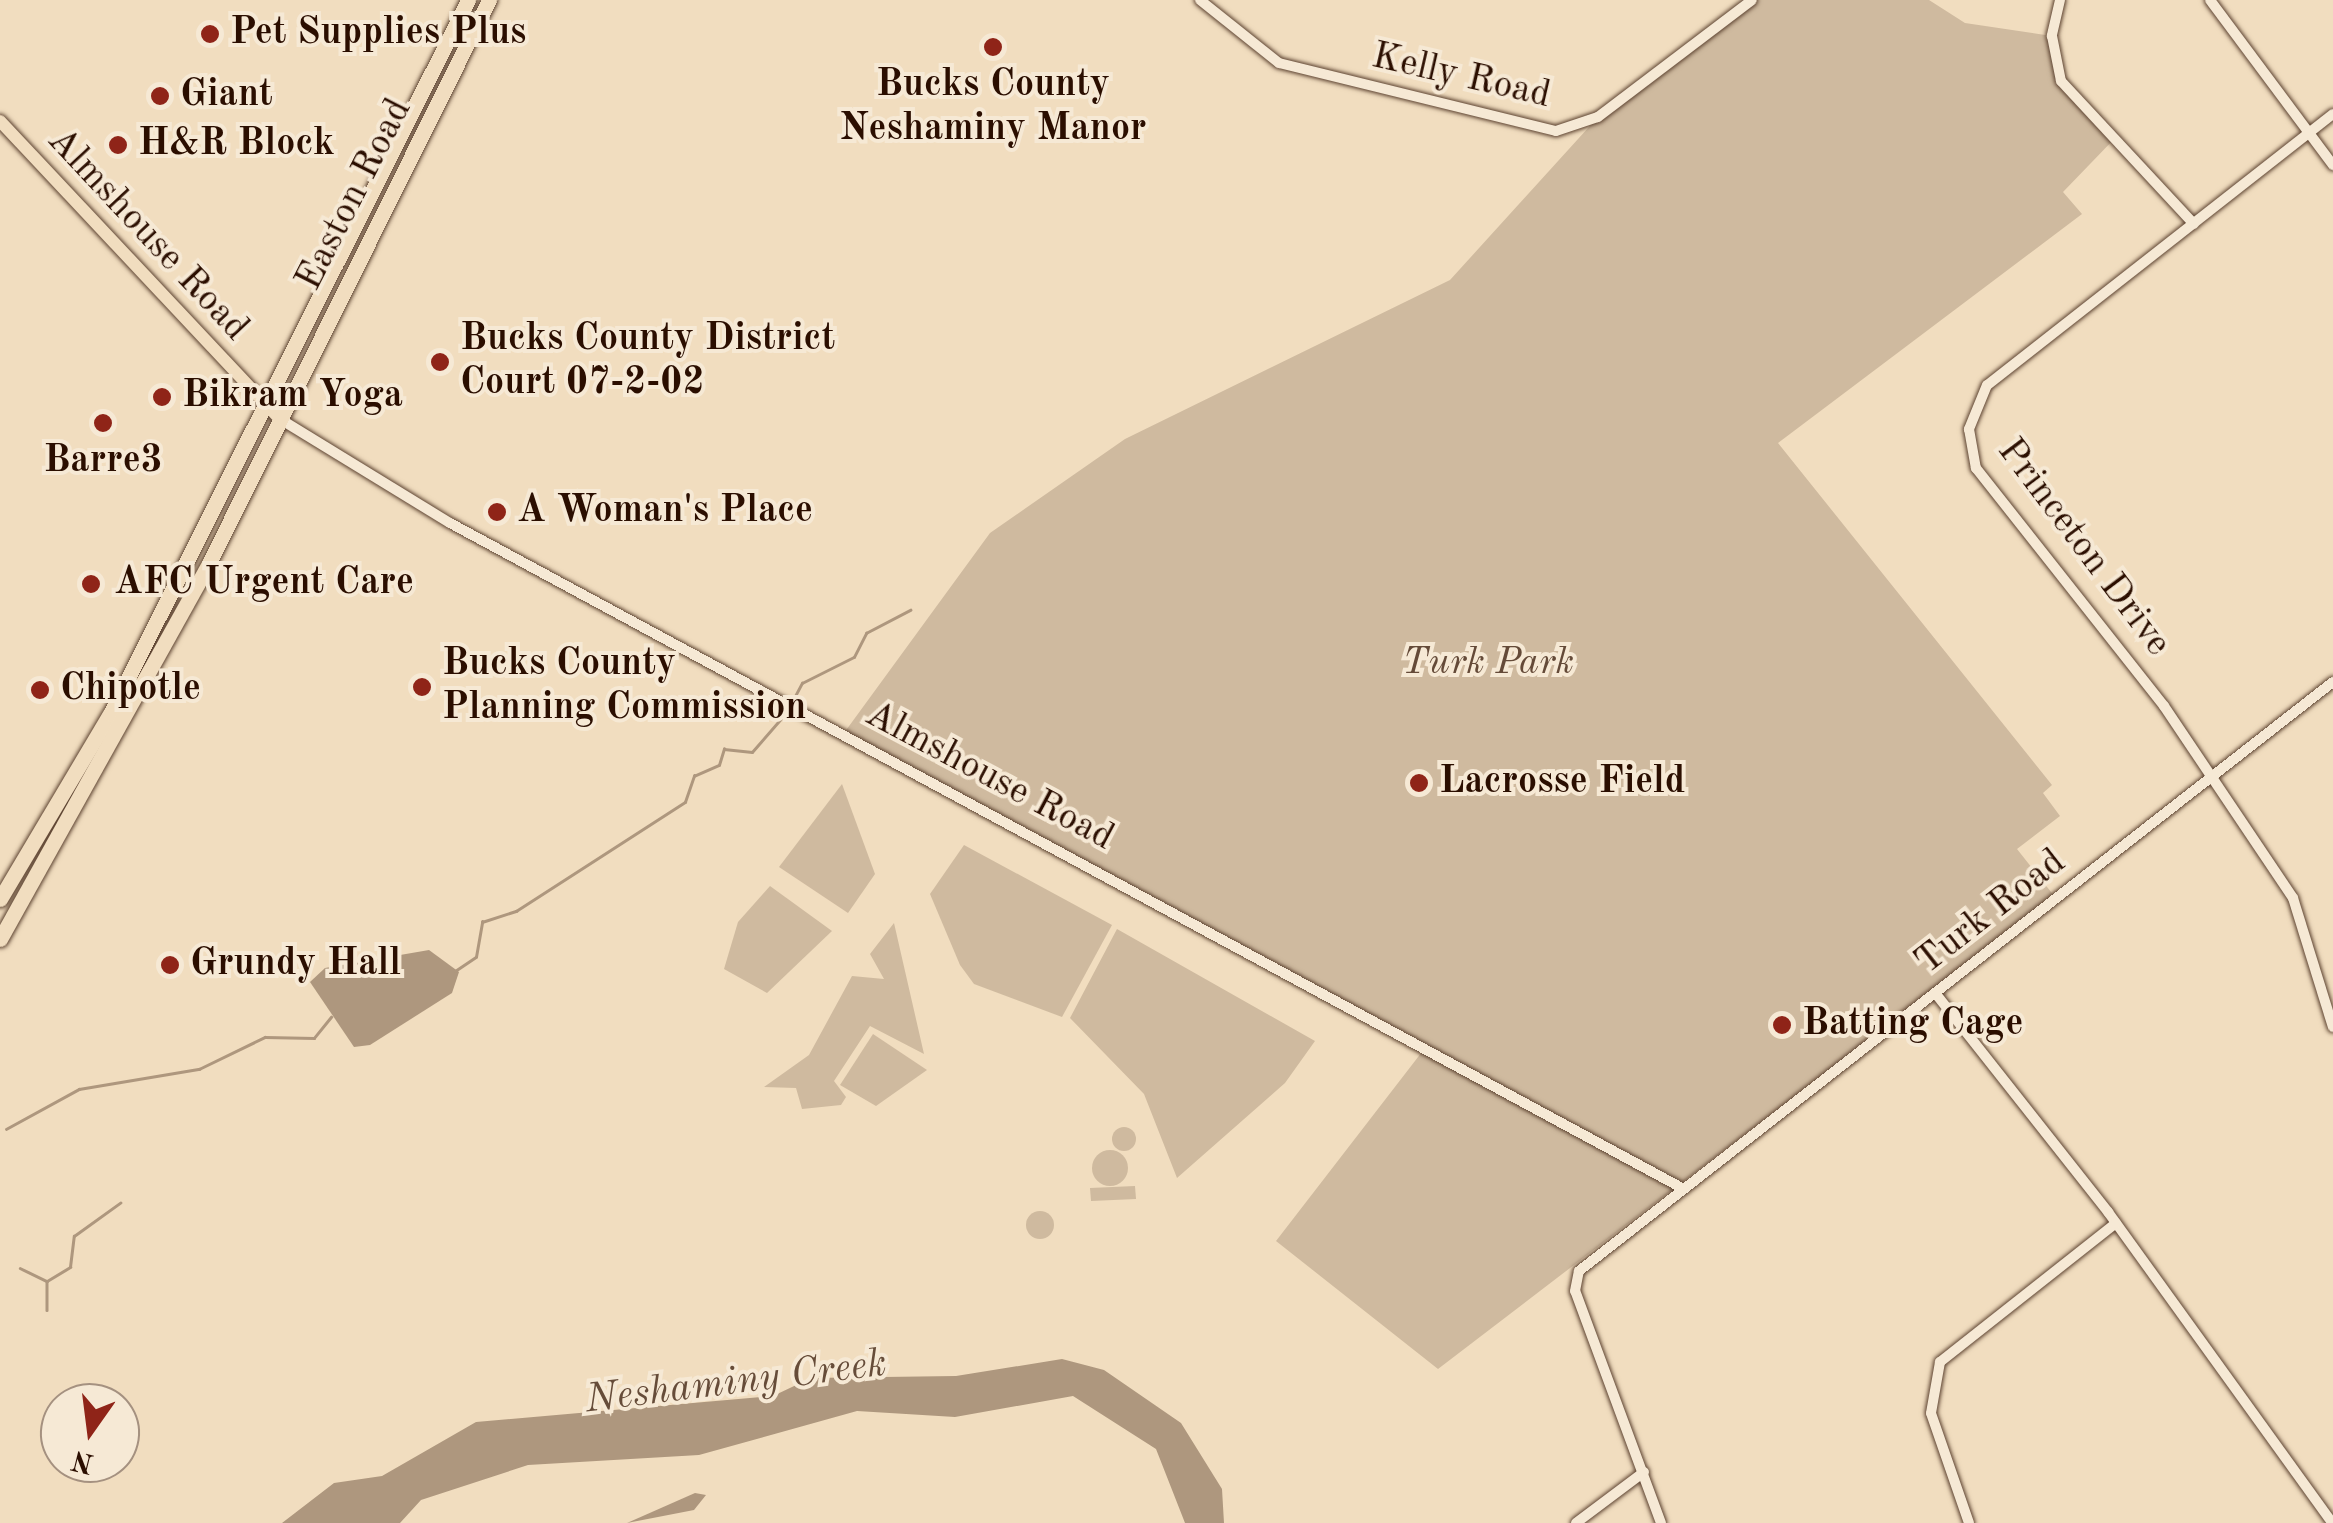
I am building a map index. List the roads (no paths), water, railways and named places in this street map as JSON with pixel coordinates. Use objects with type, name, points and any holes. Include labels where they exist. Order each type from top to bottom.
[{"type":"highway","name":"Easton Road","points":[[0,899],[110,714],[468,0]]},
{"type":"highway","name":"Easton Road","points":[[0,939],[280,419],[489,0]]},
{"type":"main road","name":"Almshouse Road","points":[[0,122],[280,419]]},
{"type":"street","name":"Kelly Road","points":[[1200,0],[1279,63],[1556,131],[1598,117],[1752,0]]},
{"type":"street","points":[[2060,0],[2052,36],[2061,81],[2194,224]]},
{"type":"street","points":[[2210,0],[2333,165]]},
{"type":"street","name":"Princeton Drive","points":[[2210,779],[1970,450],[1971,417],[1987,385],[2333,114]]},
{"type":"street","name":"Almshouse Road","points":[[280,419],[437,516],[1680,1187]]},
{"type":"street","name":"Turk Road","points":[[1680,1187],[1936,994],[2333,682]]},
{"type":"street","points":[[2210,779],[2305,918],[2317,996],[2333,1027]]},
{"type":"street","points":[[1936,994],[2116,1222],[2332,1523]]},
{"type":"street","points":[[1662,1523],[1575,1291],[1579,1271],[1680,1187]]},
{"type":"street","points":[[1969,1523],[1931,1413],[1940,1362],[2116,1222]]},
{"type":"street","points":[[1576,1523],[1644,1472]]},
{"type":"waterway","points":[[794,698],[802,683],[854,657],[866,633],[910,610]]},
{"type":"waterway","points":[[455,971],[476,957],[482,922],[516,911],[685,802],[694,776],[719,765],[724,749],[752,752],[786,713]]},
{"type":"waterway","points":[[6,1129],[79,1089],[199,1069],[265,1037],[314,1038],[331,1017]]},
{"type":"waterway","points":[[47,1281],[70,1267],[74,1236],[120,1203]]},
{"type":"waterway","points":[[20,1268],[47,1281],[47,1310]]},
{"type":"place","name":"Pet Supplies Plus","points":[[210,34]]},
{"type":"place","name":"Bucks County Neshaminy Manor","points":[[993,47]]},
{"type":"place","name":"Giant","points":[[160,96]]},
{"type":"place","name":"H&R Block","points":[[118,145]]},
{"type":"place","name":"Bucks County District Court 07-2-02","points":[[440,362]]},
{"type":"place","name":"Bikram Yoga","points":[[162,397]]},
{"type":"place","name":"Barre3","points":[[103,423]]},
{"type":"place","name":"A Woman's Place","points":[[497,512]]},
{"type":"place","name":"AFC Urgent Care","points":[[91,584]]},
{"type":"place","name":"Bucks County Planning Commission","points":[[422,687]]},
{"type":"place","name":"Chipotle","points":[[40,690]]},
{"type":"place","name":"Lacrosse Field","points":[[1419,783]]},
{"type":"place","name":"Grundy Hall","points":[[170,965]]},
{"type":"place","name":"Batting Cage","points":[[1782,1025]]},
{"type":"park label","name":"Turk Park","points":[[1488,664]]},
{"type":"water label","name":"Neshaminy Creek","points":[[736,1383]]}]
